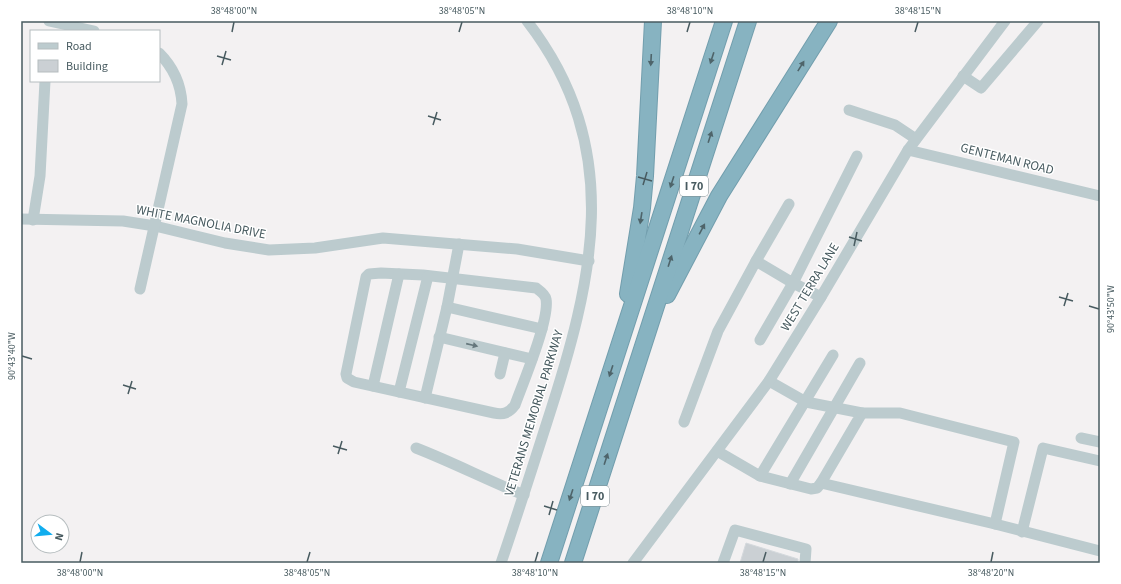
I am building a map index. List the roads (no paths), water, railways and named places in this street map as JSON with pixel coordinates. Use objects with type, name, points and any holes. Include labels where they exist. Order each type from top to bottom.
[{"type":"highway","points":[[623,334],[631,270],[642,208],[653,21]]},
{"type":"highway","name":"I 70","points":[[549,563],[724,21]]},
{"type":"highway","name":"I 70","points":[[573,563],[748,21]]},
{"type":"highway","points":[[641,351],[669,292],[719,196],[829,21]]},
{"type":"street","name":"VETERANS MEMORIAL PARKWAY","points":[[501,563],[568,360],[589,261],[592,191],[589,162],[580,124],[559,70],[527,21]]},
{"type":"street","name":"WEST TERRA LANE","points":[[633,563],[718,451],[769,380],[822,297],[908,150],[1005,21]]},
{"type":"street","points":[[964,76],[981,88],[1038,21]]},
{"type":"street","points":[[53,25],[87,30]]},
{"type":"street","points":[[140,289],[182,104],[181,90],[176,76],[169,63],[160,54]]},
{"type":"street","points":[[33,220],[40,176],[45,82]]},
{"type":"street","points":[[849,110],[895,125],[916,139]]},
{"type":"street","name":"GENTEMAN ROAD","points":[[908,150],[1100,196]]},
{"type":"street","points":[[760,340],[793,283],[857,156]]},
{"type":"street","points":[[684,422],[718,331],[789,204]]},
{"type":"street","name":"WHITE MAGNOLIA DRIVE","points":[[21,219],[123,221],[155,226],[225,243],[270,250],[315,248],[383,238],[517,249],[589,261]]},
{"type":"street","points":[[426,395],[441,338],[459,244]]},
{"type":"street","points":[[756,261],[793,283],[822,297]]},
{"type":"street","points":[[369,274],[428,276],[536,288],[541,291],[546,299],[546,316],[532,359],[516,405],[507,413],[502,415],[426,395],[399,392],[354,382],[347,378],[346,374],[366,277],[369,274]]},
{"type":"street","points":[[373,386],[399,274]]},
{"type":"street","points":[[399,392],[428,276]]},
{"type":"street","points":[[447,307],[542,329]]},
{"type":"street","points":[[441,338],[532,359]]},
{"type":"street","points":[[500,374],[505,353]]},
{"type":"street","points":[[760,476],[833,355]]},
{"type":"street","points":[[790,484],[860,362]]},
{"type":"street","points":[[769,380],[806,402],[862,413],[900,413],[1014,442],[995,524]]},
{"type":"street","points":[[718,451],[760,476],[811,490],[817,488],[821,483],[862,413]]},
{"type":"street","points":[[1081,438],[1100,442]]},
{"type":"street","points":[[416,448],[524,495]]},
{"type":"street","points":[[1022,532],[1043,448],[1100,461]]},
{"type":"street","points":[[821,483],[995,524],[1100,551]]},
{"type":"street","points":[[723,563],[735,530],[806,549],[805,563]]}]
